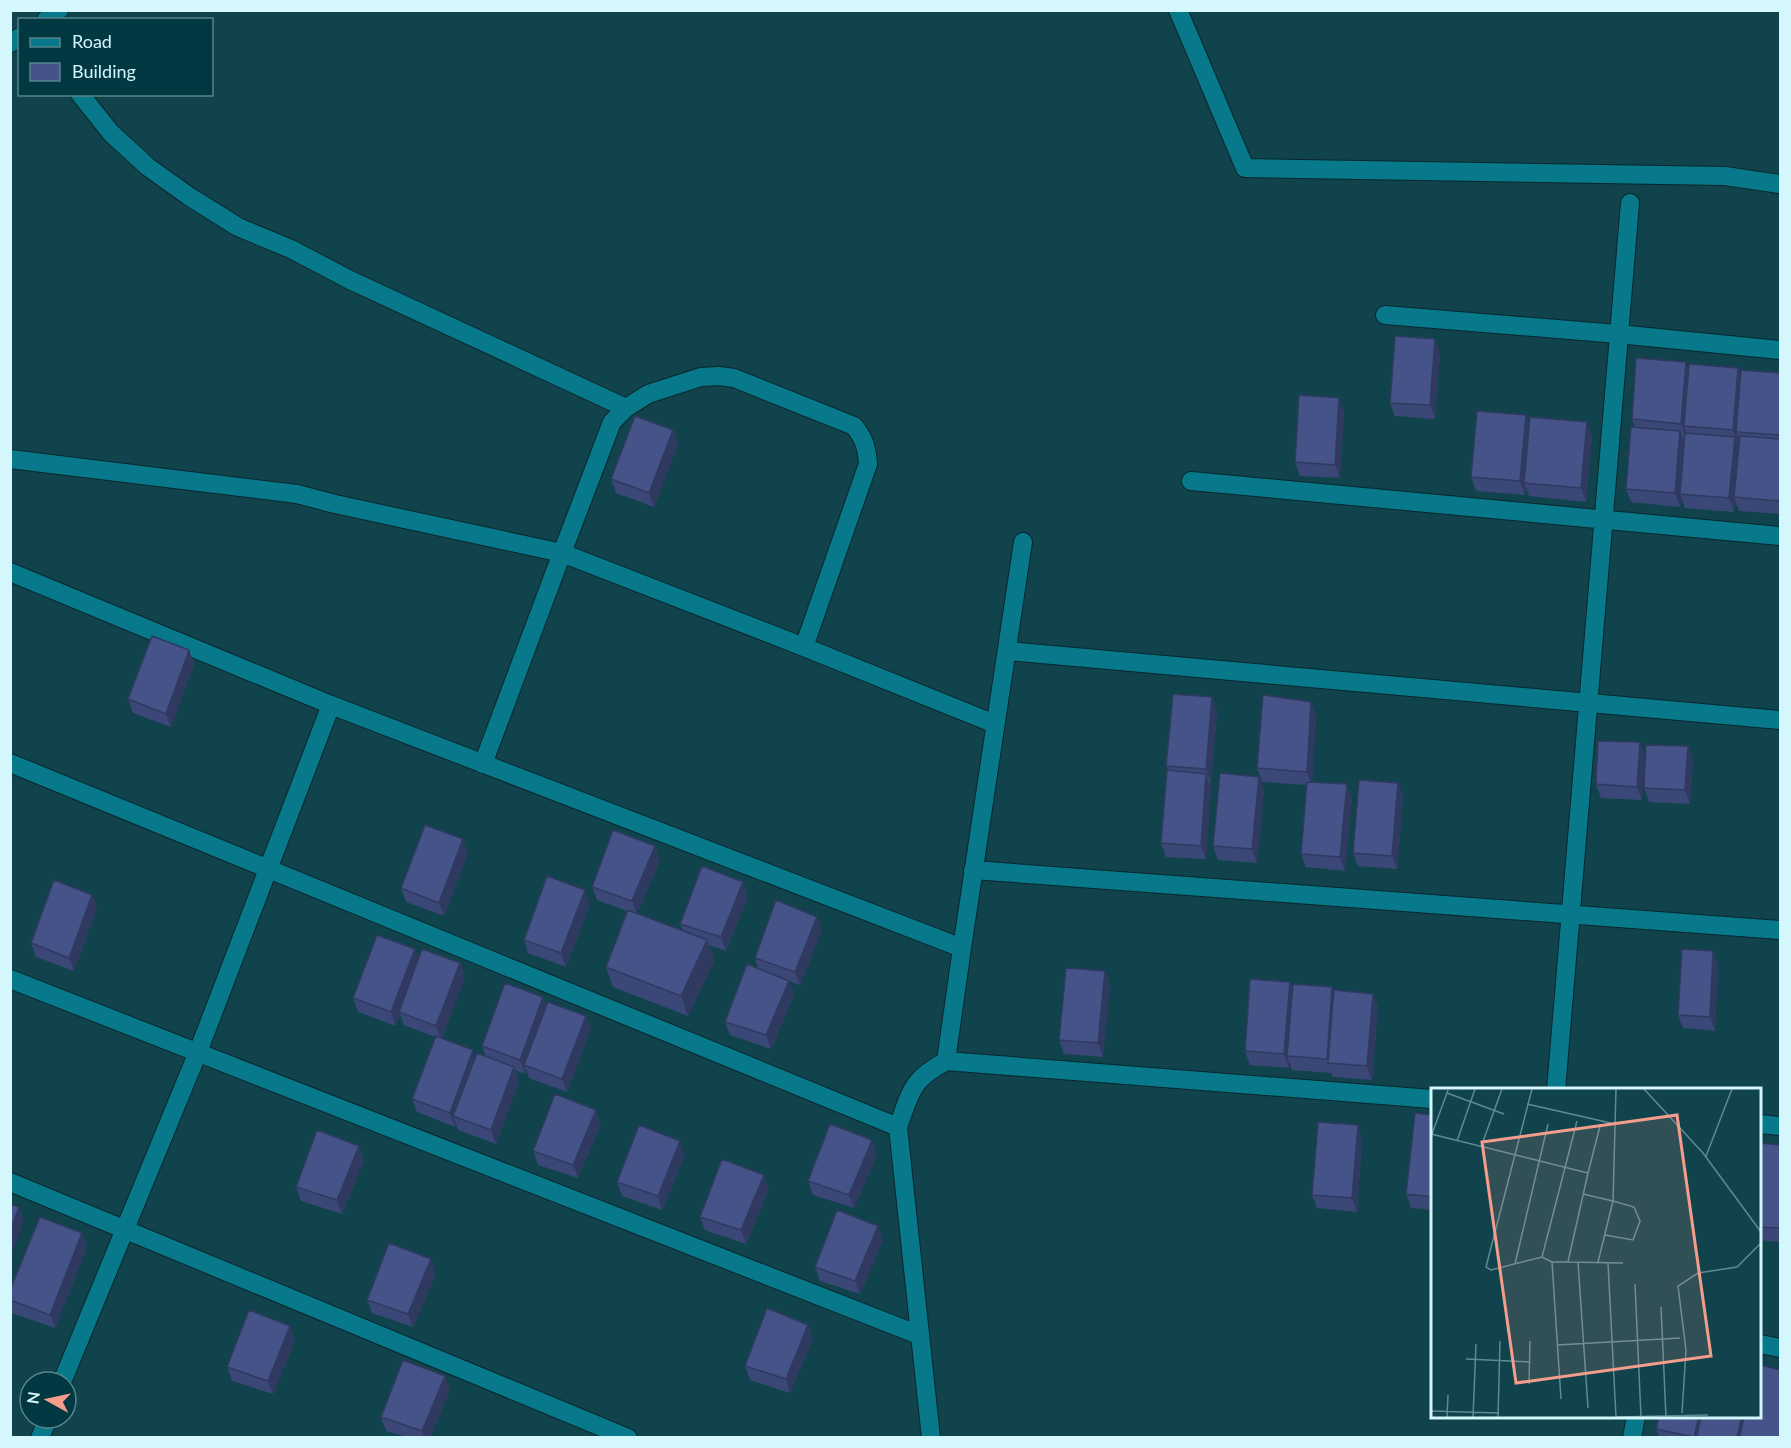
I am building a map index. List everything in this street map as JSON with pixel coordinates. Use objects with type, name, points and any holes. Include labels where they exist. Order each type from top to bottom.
[{"type":"street","points":[[1178,10],[1245,168],[1725,176],[1780,184]]},
{"type":"street","points":[[82,96],[111,133],[148,167],[238,227],[291,249],[350,280],[626,408]]},
{"type":"street","points":[[1556,1088],[1630,202]]},
{"type":"street","points":[[1385,315],[1780,350]]},
{"type":"street","points":[[483,764],[612,422],[626,408],[648,394],[701,377],[734,378],[854,426],[861,434],[867,449],[868,464],[804,647]]},
{"type":"street","points":[[10,459],[297,494],[346,507],[562,553],[995,724]]},
{"type":"street","points":[[1191,481],[1780,536]]},
{"type":"street","points":[[946,1061],[1023,542]]},
{"type":"street","points":[[10,572],[331,705],[962,948]]},
{"type":"street","points":[[1007,651],[1780,720]]},
{"type":"street","points":[[68,1370],[198,1052],[331,705]]},
{"type":"street","points":[[10,763],[898,1127]]},
{"type":"street","points":[[973,870],[1780,930]]},
{"type":"street","points":[[10,979],[919,1335]]},
{"type":"street","points":[[931,1437],[898,1127],[910,1092],[929,1071],[946,1061],[1431,1099]]},
{"type":"street","points":[[1761,1124],[1780,1126]]},
{"type":"street","points":[[10,1182],[628,1437]]},
{"type":"street","points":[[1761,1344],[1780,1348]]},
{"type":"street","points":[[1632,1437],[1636,1418]]},
{"type":"building","points":[[1395,336],[1435,339],[1430,405],[1390,403]]},
{"type":"building","points":[[1636,358],[1686,362],[1681,424],[1632,419]]},
{"type":"building","points":[[1689,364],[1738,368],[1733,430],[1684,426]]},
{"type":"building","points":[[1741,370],[1780,373],[1780,435],[1736,432]]},
{"type":"building","points":[[1299,395],[1339,398],[1335,465],[1295,462]]},
{"type":"building","points":[[1477,411],[1526,415],[1520,481],[1471,477]]},
{"type":"building","points":[[635,416],[673,430],[649,493],[611,479]]},
{"type":"building","points":[[1530,417],[1587,422],[1581,488],[1524,483]]},
{"type":"building","points":[[1631,427],[1680,431],[1675,493],[1626,489]]},
{"type":"building","points":[[1685,433],[1735,437],[1729,498],[1680,494]]},
{"type":"building","points":[[1740,436],[1780,439],[1780,501],[1734,497]]},
{"type":"building","points":[[152,636],[189,650],[166,714],[128,699]]},
{"type":"building","points":[[1173,694],[1212,697],[1206,769],[1166,766]]},
{"type":"building","points":[[1263,695],[1311,702],[1307,772],[1257,768]]},
{"type":"building","points":[[1598,741],[1640,742],[1637,787],[1596,784]]},
{"type":"building","points":[[1646,745],[1688,746],[1685,790],[1644,788]]},
{"type":"building","points":[[1167,770],[1206,774],[1201,846],[1161,843]]},
{"type":"building","points":[[1220,773],[1259,777],[1252,849],[1213,846]]},
{"type":"building","points":[[1359,780],[1398,783],[1392,856],[1353,853]]},
{"type":"building","points":[[1307,782],[1347,784],[1340,857],[1301,854]]},
{"type":"building","points":[[425,825],[463,839],[439,903],[401,888]]},
{"type":"building","points":[[613,830],[655,846],[632,901],[592,887]]},
{"type":"building","points":[[702,866],[743,882],[721,937],[680,924]]},
{"type":"building","points":[[547,876],[585,890],[561,953],[524,940]]},
{"type":"building","points":[[54,880],[92,895],[69,958],[31,943]]},
{"type":"building","points":[[776,900],[817,917],[795,972],[755,958]]},
{"type":"building","points":[[628,910],[707,940],[681,996],[606,967]]},
{"type":"building","points":[[377,935],[415,949],[391,1012],[353,998]]},
{"type":"building","points":[[422,949],[460,963],[436,1026],[399,1012]]},
{"type":"building","points":[[1682,949],[1713,951],[1710,1017],[1678,1015]]},
{"type":"building","points":[[747,964],[789,981],[766,1035],[725,1022]]},
{"type":"building","points":[[1066,968],[1105,971],[1098,1043],[1059,1040]]},
{"type":"building","points":[[1250,979],[1290,982],[1284,1054],[1245,1051]]},
{"type":"building","points":[[505,983],[543,997],[520,1060],[482,1046]]},
{"type":"building","points":[[1293,984],[1332,987],[1327,1059],[1287,1056]]},
{"type":"building","points":[[1334,990],[1373,994],[1367,1066],[1328,1063]]},
{"type":"building","points":[[548,1002],[586,1016],[562,1079],[524,1065]]},
{"type":"building","points":[[436,1036],[473,1050],[450,1113],[412,1099]]},
{"type":"building","points":[[477,1053],[514,1067],[491,1130],[453,1116]]},
{"type":"building","points":[[555,1094],[596,1110],[573,1165],[533,1151]]},
{"type":"building","points":[[1415,1113],[1431,1115],[1431,1197],[1406,1194]]},
{"type":"building","points":[[1318,1122],[1358,1125],[1352,1198],[1312,1195]]},
{"type":"building","points":[[830,1124],[872,1140],[849,1195],[808,1181]]},
{"type":"building","points":[[639,1125],[680,1141],[658,1196],[617,1182]]},
{"type":"building","points":[[317,1130],[359,1146],[337,1200],[296,1187]]},
{"type":"building","points":[[1761,1143],[1780,1145],[1780,1228],[1761,1227]]},
{"type":"building","points":[[722,1159],[764,1175],[741,1230],[700,1217]]},
{"type":"building","points":[[10,1204],[19,1207],[10,1231]]},
{"type":"building","points":[[837,1210],[878,1226],[855,1281],[815,1267]]},
{"type":"building","points":[[40,1217],[82,1233],[50,1315],[10,1300],[10,1290]]},
{"type":"building","points":[[389,1243],[431,1259],[408,1314],[367,1300]]},
{"type":"building","points":[[767,1308],[808,1325],[786,1379],[745,1366]]},
{"type":"building","points":[[249,1310],[290,1326],[268,1381],[227,1367]]},
{"type":"building","points":[[403,1360],[445,1376],[422,1431],[381,1417]]},
{"type":"building","points":[[1761,1365],[1780,1370],[1780,1437],[1740,1437],[1744,1418],[1761,1418]]},
{"type":"building","points":[[1659,1418],[1699,1418],[1694,1437],[1656,1429]]},
{"type":"building","points":[[1701,1418],[1742,1418],[1737,1437],[1697,1437]]}]
